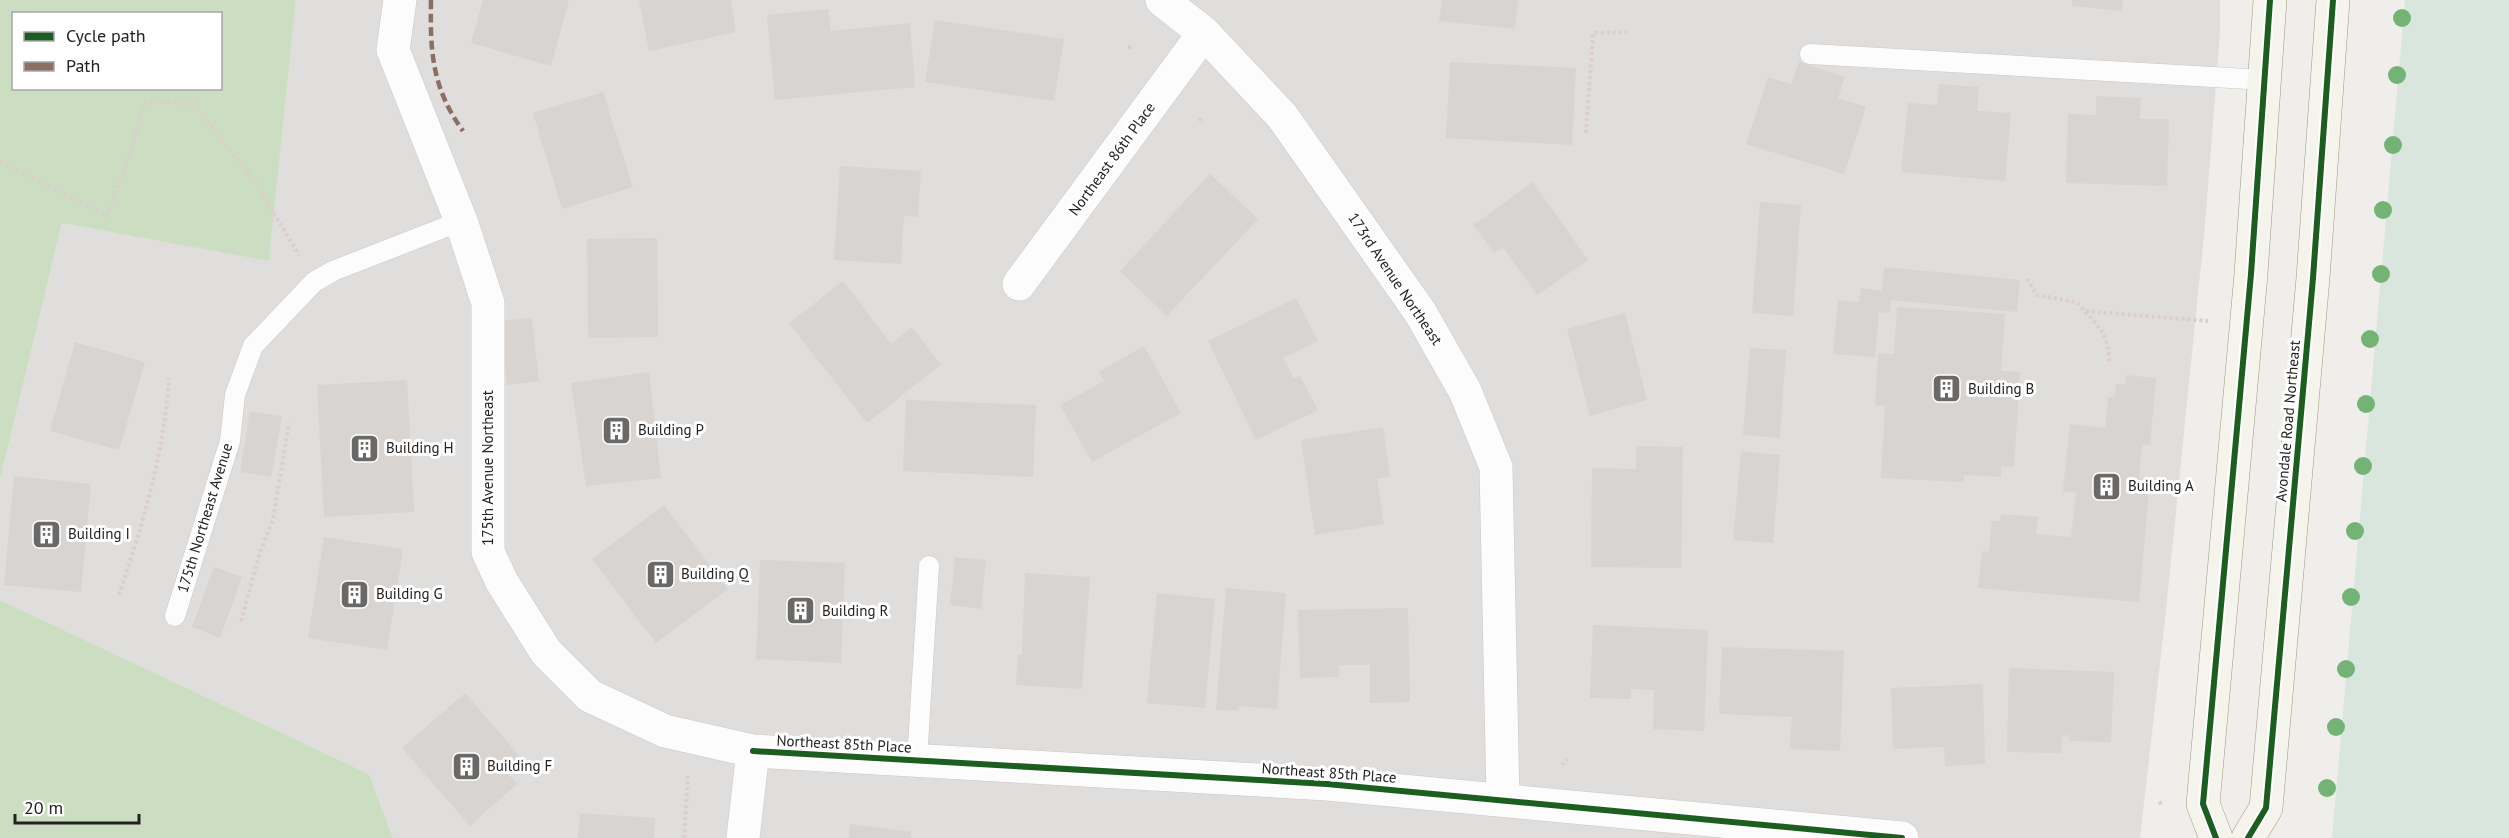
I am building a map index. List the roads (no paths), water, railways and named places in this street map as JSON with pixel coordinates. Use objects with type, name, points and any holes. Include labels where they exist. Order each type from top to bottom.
[{"type":"main road","points":[[2216,838],[2204,804],[2266,80],[2270,0]]},
{"type":"main road","name":"Avondale Road Northeast","points":[[2248,838],[2266,808],[2313,278],[2333,0]]},
{"type":"street","name":"175th Avenue Northeast","points":[[400,0],[393,50],[461,221],[488,303],[488,552],[502,582],[546,652],[590,696],[665,730],[753,751]]},
{"type":"street","name":"173rd Avenue Northeast","points":[[1162,0],[1204,33],[1282,116],[1420,312],[1465,391],[1496,467],[1503,799]]},
{"type":"street","name":"Northeast 86th Place","points":[[1019,284],[1204,33]]},
{"type":"street","name":"Northeast 85th Place","points":[[753,751],[1327,784],[1902,838]]},
{"type":"street","points":[[743,838],[753,751]]},
{"type":"lane","points":[[1810,54],[2266,80]]},
{"type":"lane","name":"175th Northeast Avenue","points":[[176,616],[230,441],[235,395],[253,346],[314,282],[333,271],[461,221]]},
{"type":"lane","points":[[917,761],[929,566]]},
{"type":"place","name":"Building B","points":[[1947,389]]},
{"type":"place","name":"Building P","points":[[617,430]]},
{"type":"place","name":"Building H","points":[[365,448]]},
{"type":"place","name":"Building A","points":[[2107,486]]},
{"type":"place","name":"Building I","points":[[47,534]]},
{"type":"place","name":"Building Q","points":[[660,574]]},
{"type":"place","name":"Building G","points":[[355,594]]},
{"type":"place","name":"Building R","points":[[801,611]]},
{"type":"place","name":"Building F","points":[[466,766]]}]
